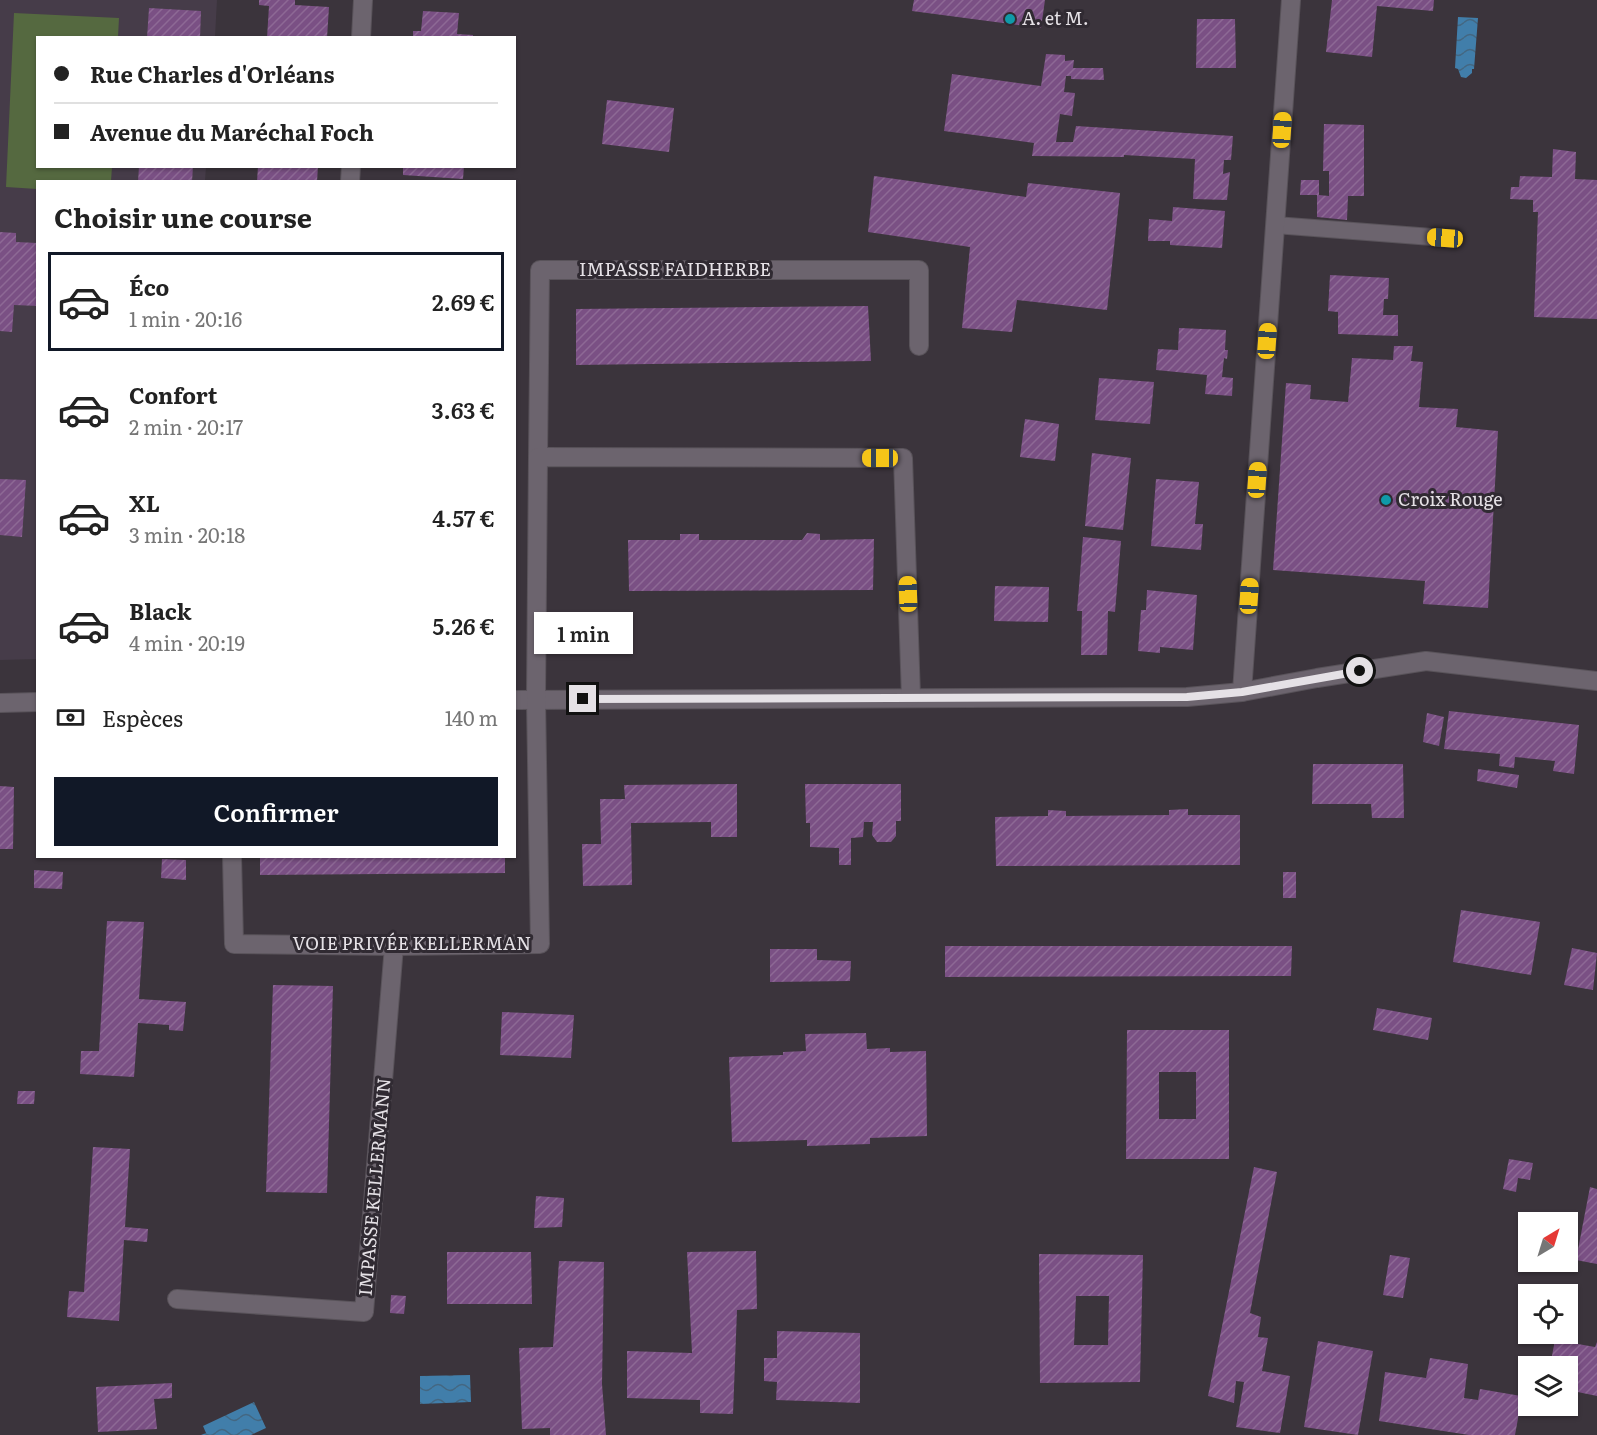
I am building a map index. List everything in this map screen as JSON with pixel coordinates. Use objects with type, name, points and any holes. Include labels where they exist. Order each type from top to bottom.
[{"type":"street","points":[[361,36],[363,0]]},
{"type":"street","points":[[1242,692],[1291,0]]},
{"type":"street","name":"IMPASSE FAIDHERBE","points":[[536,700],[540,270],[919,270],[919,346]]},
{"type":"street","points":[[538,457],[903,458],[911,697]]},
{"type":"street","points":[[516,700],[1187,697],[1242,692],[1426,661],[1597,681]]},
{"type":"street","name":"VOIE PRIVÉE KELLERMAN","points":[[232,858],[234,944],[394,946],[540,944],[536,700]]},
{"type":"street","points":[[0,703],[36,702]]},
{"type":"street","name":"IMPASSE KELLERMANN","points":[[177,1299],[364,1312],[394,946]]},
{"type":"lane","points":[[1275,225],[1445,238]]},
{"type":"shaded area","points":[[0,0],[217,0],[215,36],[36,36],[36,168],[206,168],[205,180],[36,180],[36,659],[0,660]]},
{"type":"green space","points":[[14,13],[119,18],[118,36],[36,36],[36,168],[112,168],[111,180],[36,180],[36,189],[6,187]]},
{"type":"water","points":[[1458,17],[1478,18],[1474,69],[1466,78],[1461,77],[1458,69],[1455,68]]},
{"type":"water","points":[[470,1375],[471,1402],[420,1404],[420,1376]]},
{"type":"water","points":[[254,1402],[266,1428],[251,1435],[201,1435],[206,1433],[203,1426]]},
{"type":"building","points":[[259,0],[295,0],[295,5],[329,7],[327,36],[267,36],[269,6],[259,5]]},
{"type":"building","name":"A. et M.","points":[[914,0],[1045,0],[1041,28],[912,11]]},
{"type":"building","points":[[1332,0],[1434,0],[1433,11],[1377,6],[1372,57],[1326,52]]},
{"type":"building","points":[[149,8],[201,11],[200,36],[147,36]]},
{"type":"building","points":[[423,11],[459,13],[457,34],[473,36],[413,36],[413,31],[421,31]]},
{"type":"building","points":[[1197,19],[1235,19],[1236,68],[1196,68]]},
{"type":"building","points":[[1046,54],[1065,55],[1065,61],[1074,60],[1073,68],[1103,68],[1104,80],[1071,79],[1071,76],[1066,76],[1064,92],[1075,93],[1072,116],[1060,114],[1056,142],[1073,142],[1076,126],[1233,136],[1231,160],[1224,160],[1223,174],[1230,172],[1227,200],[1193,199],[1195,159],[1124,155],[1124,157],[1032,156],[1034,143],[944,131],[952,74],[1041,86]]},
{"type":"building","points":[[607,100],[674,108],[669,152],[602,144]]},
{"type":"building","points":[[1324,124],[1364,125],[1364,196],[1348,196],[1347,220],[1317,217],[1317,195],[1300,195],[1301,180],[1319,180],[1319,195],[1329,196],[1329,171],[1323,171]]},
{"type":"building","points":[[1553,149],[1576,152],[1575,179],[1597,180],[1597,319],[1534,317],[1538,212],[1533,212],[1533,200],[1510,199],[1511,187],[1519,187],[1520,176],[1552,177]]},
{"type":"building","points":[[139,168],[193,168],[192,180],[138,180]]},
{"type":"building","points":[[258,168],[318,168],[317,180],[257,180]]},
{"type":"building","points":[[403,168],[464,168],[463,179],[403,175]]},
{"type":"building","points":[[874,176],[1026,197],[1028,183],[1120,193],[1107,310],[1017,300],[1012,332],[962,328],[970,247],[868,232]]},
{"type":"building","points":[[1173,207],[1225,211],[1222,248],[1170,245],[1170,241],[1148,241],[1149,219],[1172,221]]},
{"type":"building","points":[[0,232],[16,233],[16,242],[36,243],[36,306],[14,305],[12,332],[0,331]]},
{"type":"building","points":[[1330,275],[1389,278],[1388,299],[1384,299],[1383,315],[1398,315],[1398,336],[1338,334],[1338,312],[1328,311]]},
{"type":"building","points":[[868,306],[871,361],[576,365],[576,309]]},
{"type":"building","points":[[1179,328],[1226,330],[1225,350],[1228,350],[1227,359],[1224,358],[1222,377],[1233,378],[1232,396],[1205,394],[1207,375],[1156,370],[1158,349],[1178,350]]},
{"type":"building","name":"Croix Rouge","points":[[1394,346],[1413,346],[1411,361],[1423,362],[1419,407],[1458,409],[1456,427],[1498,431],[1488,608],[1423,604],[1425,581],[1273,570],[1286,383],[1311,385],[1310,399],[1348,402],[1352,358],[1393,360]]},
{"type":"building","points":[[1099,378],[1154,382],[1150,424],[1095,420]]},
{"type":"building","points":[[1025,419],[1059,424],[1055,461],[1020,457]]},
{"type":"building","points":[[1092,453],[1131,458],[1123,530],[1085,526]]},
{"type":"building","points":[[0,479],[26,480],[22,537],[0,535]]},
{"type":"building","points":[[1156,479],[1199,482],[1195,524],[1203,524],[1201,550],[1151,546]]},
{"type":"building","points":[[807,533],[820,534],[820,540],[874,539],[873,590],[629,591],[628,540],[680,540],[680,534],[699,534],[699,540],[802,540]]},
{"type":"building","points":[[1083,537],[1121,541],[1115,612],[1108,611],[1107,655],[1081,655],[1082,611],[1077,611]]},
{"type":"building","points":[[995,586],[1049,587],[1048,622],[994,621]]},
{"type":"building","points":[[1147,590],[1197,595],[1193,650],[1160,647],[1160,653],[1138,651],[1141,610],[1146,610]]},
{"type":"building","points":[[1449,711],[1579,725],[1574,774],[1553,771],[1555,761],[1515,757],[1514,768],[1499,766],[1500,754],[1444,749]]},
{"type":"building","points":[[1427,713],[1444,717],[1439,746],[1423,742]]},
{"type":"building","points":[[1313,764],[1403,764],[1404,818],[1372,818],[1371,804],[1312,804]]},
{"type":"building","points":[[1478,769],[1519,775],[1517,788],[1477,781]]},
{"type":"building","points":[[737,784],[737,837],[711,837],[711,822],[631,823],[632,885],[583,886],[582,844],[601,844],[600,799],[625,799],[624,785]]},
{"type":"building","points":[[805,784],[901,784],[901,821],[896,821],[896,836],[891,842],[877,842],[872,835],[873,822],[864,822],[863,837],[851,838],[851,865],[839,865],[839,848],[810,847],[810,823],[806,823]]},
{"type":"building","points":[[0,786],[14,787],[13,849],[0,849]]},
{"type":"building","points":[[1188,809],[1188,815],[1240,815],[1240,865],[996,866],[995,817],[1048,816],[1048,810],[1066,811],[1066,816],[1169,815],[1169,810]]},
{"type":"building","points":[[260,858],[505,858],[505,873],[260,875]]},
{"type":"building","points":[[162,859],[186,860],[186,880],[161,878]]},
{"type":"building","points":[[34,870],[63,872],[62,889],[34,888]]},
{"type":"building","points":[[1283,872],[1296,872],[1296,898],[1283,898]]},
{"type":"building","points":[[1461,910],[1540,922],[1531,975],[1453,962]]},
{"type":"building","points":[[107,921],[144,922],[139,999],[186,1002],[183,1031],[169,1030],[169,1025],[138,1023],[134,1077],[80,1074],[81,1051],[99,1051]]},
{"type":"building","points":[[945,946],[1292,946],[1291,976],[945,977]]},
{"type":"building","points":[[1572,948],[1597,953],[1593,990],[1564,985]]},
{"type":"building","points":[[770,949],[817,949],[817,960],[851,961],[850,981],[770,982]]},
{"type":"building","points":[[273,985],[333,986],[327,1193],[266,1192]]},
{"type":"building","points":[[1377,1008],[1432,1018],[1428,1040],[1373,1030]]},
{"type":"building","points":[[502,1012],[574,1015],[571,1058],[500,1055]]},
{"type":"building","points":[[1127,1030],[1229,1030],[1229,1159],[1126,1159]],"holes":[[[1159,1072],[1196,1072],[1196,1119],[1159,1119]]]},
{"type":"building","points":[[866,1033],[867,1049],[890,1048],[890,1052],[926,1051],[927,1136],[870,1138],[870,1144],[807,1146],[807,1140],[732,1142],[729,1057],[783,1055],[783,1052],[806,1051],[805,1034]]},
{"type":"building","points":[[18,1091],[35,1091],[34,1104],[17,1104]]},
{"type":"building","points":[[93,1147],[130,1149],[125,1227],[148,1229],[147,1242],[124,1240],[119,1321],[67,1317],[69,1291],[84,1292]]},
{"type":"building","points":[[1509,1159],[1533,1163],[1530,1180],[1518,1178],[1516,1192],[1503,1189]]},
{"type":"building","points":[[1254,1167],[1277,1172],[1250,1313],[1261,1317],[1258,1337],[1268,1338],[1262,1371],[1290,1376],[1280,1433],[1236,1427],[1244,1382],[1236,1381],[1234,1403],[1208,1396]]},
{"type":"building","points":[[1590,1187],[1597,1189],[1597,1264],[1578,1260]]},
{"type":"building","points":[[536,1196],[564,1198],[562,1227],[534,1228]]},
{"type":"building","points":[[756,1251],[757,1309],[737,1310],[733,1414],[700,1413],[700,1400],[627,1398],[627,1351],[692,1353],[687,1252]]},
{"type":"building","points":[[447,1252],[531,1252],[532,1304],[447,1304]]},
{"type":"building","points":[[1039,1254],[1143,1255],[1140,1382],[1040,1383]],"holes":[[[1076,1296],[1109,1296],[1108,1345],[1074,1345]]]},
{"type":"building","points":[[1390,1255],[1410,1258],[1403,1298],[1383,1295]]},
{"type":"building","points":[[559,1261],[604,1262],[602,1384],[606,1435],[550,1435],[550,1428],[522,1429],[519,1348],[553,1347]]},
{"type":"building","points":[[391,1295],[406,1296],[404,1314],[390,1313]]},
{"type":"building","points":[[777,1331],[860,1333],[860,1403],[776,1400],[777,1382],[764,1381],[764,1358],[777,1358]]},
{"type":"building","points":[[1318,1341],[1373,1351],[1358,1435],[1304,1427]]},
{"type":"building","points":[[1597,1342],[1597,1396],[1578,1392],[1578,1356],[1552,1356],[1554,1344],[1595,1347]]},
{"type":"building","points":[[1430,1358],[1468,1364],[1464,1398],[1478,1400],[1480,1389],[1518,1395],[1518,1416],[1515,1435],[1469,1435],[1379,1421],[1385,1372],[1426,1378]]},
{"type":"building","points":[[172,1383],[172,1398],[154,1399],[157,1429],[98,1432],[96,1387]]},
{"type":"place","name":"A. et M.","points":[[1010,19]]},
{"type":"place","name":"Croix Rouge","points":[[1386,500]]},
{"type":"route","points":[[583,699],[1187,697],[1242,692],[1360,671]]}]
